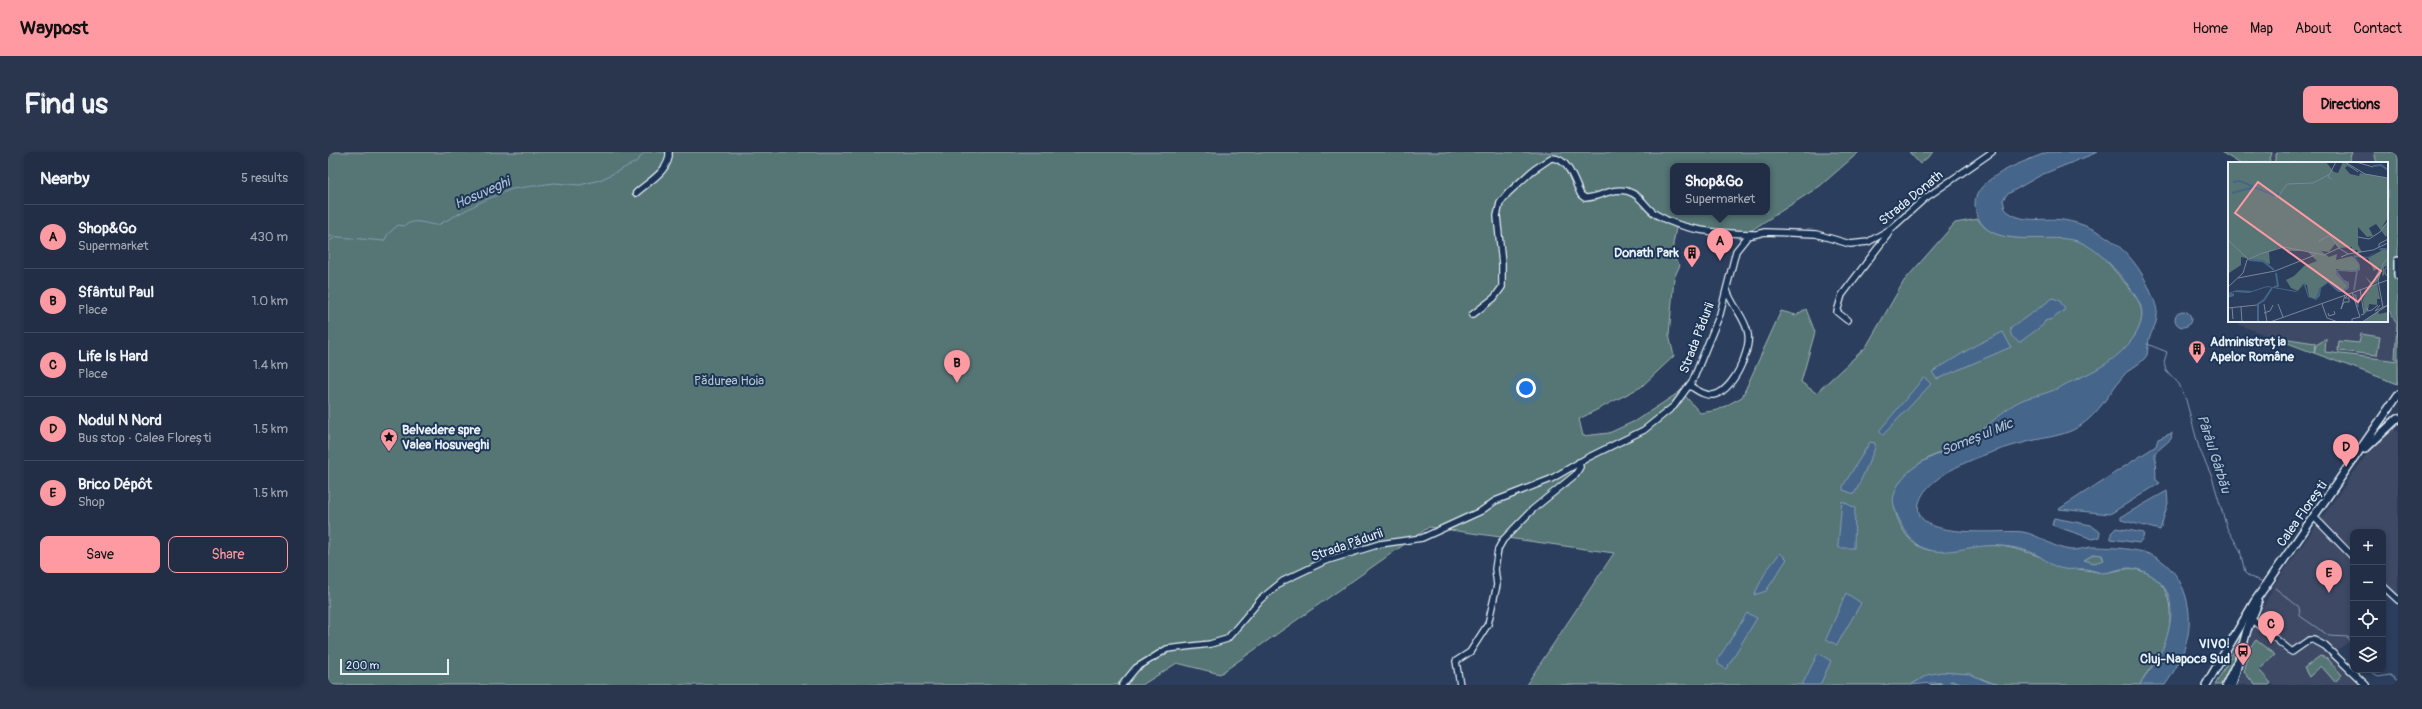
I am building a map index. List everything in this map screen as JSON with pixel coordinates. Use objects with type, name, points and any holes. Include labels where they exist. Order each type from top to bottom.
[{"type":"main road","points":[[2398,261],[2398,275]]},
{"type":"main road","name":"Calea Florești","points":[[2268,584],[2398,395]]},
{"type":"main road","points":[[2355,458],[2398,418]]},
{"type":"main road","points":[[2232,685],[2251,619],[2268,584]]},
{"type":"main road","points":[[2206,685],[2250,608],[2268,584]]},
{"type":"main road","points":[[2226,685],[2230,673],[2241,656]]},
{"type":"street","points":[[636,193],[667,166],[670,158],[669,152]]},
{"type":"street","name":"Strada Donath","points":[[1753,234],[1816,234],[1856,244],[1868,242],[1891,230],[1924,199],[1992,152]]},
{"type":"street","points":[[1472,315],[1494,298],[1502,287],[1502,258],[1497,216],[1500,203],[1508,193],[1532,171],[1551,158],[1560,160],[1568,167],[1581,195],[1585,198],[1613,190],[1625,191],[1641,198],[1656,214],[1675,224],[1699,229],[1753,234]]},
{"type":"street","points":[[1847,320],[1837,312],[1842,295],[1891,230]]},
{"type":"street","name":"Strada Pădurii","points":[[1122,685],[1136,668],[1167,649],[1210,644],[1227,639],[1261,599],[1283,582],[1325,561],[1382,543],[1422,538],[1481,511],[1495,501],[1551,479],[1579,462],[1644,430],[1674,406],[1690,386],[1706,351],[1727,289],[1736,251],[1744,240],[1753,234]]},
{"type":"street","points":[[1690,386],[1702,394],[1712,395],[1722,391],[1734,380],[1742,361],[1748,343],[1748,333],[1727,289]]},
{"type":"street","points":[[1460,685],[1456,661],[1470,652],[1488,624],[1497,585],[1495,569],[1500,545],[1528,514],[1576,475],[1580,467],[1579,462]]},
{"type":"street","points":[[2314,518],[2350,554]]},
{"type":"street","points":[[2386,589],[2398,600]]},
{"type":"street","points":[[2251,619],[2292,652],[2310,640],[2320,642],[2366,685]]},
{"type":"shaded area","points":[[2272,152],[2387,152],[2387,162],[2269,162]]},
{"type":"shaded area","points":[[2388,286],[2398,302],[2397,384],[2239,325],[2240,322],[2388,322]]},
{"type":"shaded area","points":[[2393,428],[2398,432],[2398,599],[2388,593],[2386,596],[2386,529],[2350,529],[2350,641],[2332,654],[2362,685],[2238,685],[2246,663],[2252,632],[2274,585],[2369,451]]},
{"type":"green space","name":"Pădurea Hoia","points":[[328,152],[1859,152],[1820,186],[1744,235],[1676,228],[1673,244],[1675,260],[1680,265],[1674,278],[1669,335],[1674,356],[1641,387],[1579,419],[1583,436],[1609,433],[1635,421],[1681,391],[1700,413],[1718,410],[1742,397],[1781,311],[1796,315],[1806,309],[1815,332],[1801,382],[1816,393],[1866,347],[1904,281],[1955,223],[1978,219],[1986,228],[1996,234],[2009,237],[2066,238],[2084,242],[2096,250],[2106,260],[2135,295],[2140,304],[2142,316],[2138,331],[2122,353],[2110,363],[2092,375],[1917,465],[1902,481],[1894,496],[1894,502],[1898,520],[1907,536],[1915,544],[1924,549],[1944,551],[1987,545],[2010,547],[2077,569],[2102,573],[2123,569],[2134,569],[2151,576],[2160,584],[2170,605],[2169,630],[2161,654],[2140,685],[2001,685],[1962,674],[1944,673],[1927,677],[1911,685],[1526,685],[1614,553],[1429,527],[1220,674],[1177,663],[1142,685],[328,685]]},
{"type":"green space","points":[[1909,152],[1934,152],[1920,164]]},
{"type":"green space","points":[[2221,152],[2272,152],[2269,162],[2237,162]]},
{"type":"green space","points":[[2277,152],[2352,152],[2348,162],[2274,162]]},
{"type":"green space","points":[[2374,152],[2398,152],[2398,255],[2393,274],[2398,282],[2398,360],[2395,358],[2397,324],[2388,307],[2388,162],[2377,162]]},
{"type":"green space","points":[[2361,334],[2380,337],[2377,355],[2338,351],[2339,341],[2359,343]]},
{"type":"green space","points":[[2269,336],[2315,343],[2314,353]]},
{"type":"green space","points":[[2326,339],[2325,352],[2398,361],[2398,384],[2314,353],[2316,345]]},
{"type":"green space","points":[[2094,554],[2101,554],[2104,560],[2099,563],[2094,563],[2084,560]]},
{"type":"green space","points":[[2242,636],[2225,685],[2215,685]]},
{"type":"green space","points":[[2256,640],[2275,655],[2259,670],[2271,683],[2269,685],[2255,685],[2244,672],[2250,647]]},
{"type":"green space","points":[[2320,656],[2327,658],[2342,675],[2335,682],[2321,666],[2309,677],[2304,668]]},
{"type":"green space","points":[[1954,681],[1971,685],[1930,685]]},
{"type":"water","points":[[2048,152],[2098,152],[2041,175],[2006,195],[2003,200],[2005,209],[2011,214],[2025,219],[2055,219],[2078,223],[2105,236],[2117,244],[2128,255],[2145,279],[2156,304],[2157,319],[2149,339],[2147,355],[2142,361],[2124,375],[2102,405],[2082,425],[2061,434],[2029,441],[1996,451],[1948,472],[1935,481],[1925,492],[1919,503],[1920,515],[1928,524],[1942,529],[1978,532],[2023,532],[2064,549],[2074,550],[2091,547],[2117,548],[2143,552],[2156,557],[2166,564],[2175,574],[2186,596],[2189,609],[2188,635],[2185,648],[2176,668],[2165,685],[2140,685],[2163,648],[2168,634],[2171,611],[2169,597],[2166,591],[2153,576],[2141,570],[2128,568],[2102,573],[2086,569],[2063,569],[2054,566],[2028,551],[2006,546],[1986,546],[1933,551],[1921,547],[1911,539],[1902,525],[1893,502],[1899,483],[1907,473],[1917,465],[1974,436],[2007,409],[2020,401],[2053,390],[2108,363],[2128,345],[2139,329],[2142,311],[2139,302],[2121,276],[2097,252],[2080,242],[2067,239],[2018,238],[2003,236],[1989,231],[1980,221],[1975,205],[1977,195],[1983,186],[2003,171]],"holes":[[[2094,554],[2102,555],[2104,560],[2094,563],[2084,560]]]},
{"type":"water","points":[[2053,298],[2060,301],[2065,310],[2052,319],[2045,321],[2043,325],[2020,342],[2014,339],[2011,335],[2011,328]]},
{"type":"water","points":[[2180,311],[2186,311],[2191,316],[2189,325],[2186,327],[2180,327],[2175,322],[2175,316]]},
{"type":"water","points":[[2003,332],[2011,347],[1937,379],[1932,372],[1976,345]]},
{"type":"water","points":[[1924,377],[1931,384],[1883,435],[1879,431]]},
{"type":"water","points":[[2172,433],[2171,439],[2155,453],[2156,480],[2160,483],[2110,514],[2059,509],[2156,446],[2158,439]]},
{"type":"water","points":[[1870,442],[1875,443],[1875,448],[1857,489],[1854,494],[1843,490],[1843,486]]},
{"type":"water","points":[[2167,491],[2168,503],[2160,530],[2121,520],[2121,517]]},
{"type":"water","points":[[1842,501],[1855,508],[1854,548],[1839,548],[1838,545]]},
{"type":"water","points":[[2054,518],[2091,525],[2100,532],[2099,537],[2093,539],[2052,525]]},
{"type":"water","points":[[2116,528],[2144,533],[2143,538],[2139,543],[2111,539],[2111,533]]},
{"type":"water","points":[[1780,553],[1787,559],[1766,591],[1754,595],[1766,571]]},
{"type":"water","points":[[1846,593],[1861,603],[1837,645],[1826,639]]},
{"type":"water","points":[[1747,613],[1757,618],[1726,669],[1718,664],[1718,659]]},
{"type":"water","points":[[1818,653],[1831,661],[1820,685],[1802,685]]},
{"type":"water","points":[[1941,672],[1970,674],[1988,682],[2001,685],[1971,685],[1954,681],[1911,685],[1927,675]]},
{"type":"waterway","name":"Hosuveghi","points":[[328,236],[384,241],[388,234],[398,225],[404,226],[413,222],[438,225],[483,201],[512,189],[554,183],[580,185],[600,180],[636,162],[645,152]]},
{"type":"waterway","name":"Hosuveghi","points":[[328,242],[334,238]]},
{"type":"waterway","name":"Pârâul Gârbău","points":[[2147,344],[2167,352],[2164,362],[2166,370],[2179,384],[2186,400],[2199,448],[2212,477],[2227,528],[2240,550],[2245,573],[2250,577],[2264,582]]},
{"type":"waterway","name":"Pârâul Gârbău","points":[[2275,588],[2299,607],[2300,616],[2329,636],[2348,637],[2350,641]]},
{"type":"waterway","name":"Pârâul Gârbău","points":[[2373,673],[2378,677],[2390,675],[2398,681]]},
{"type":"waterway","name":"Someșul Mic","points":[[1943,679],[1948,685]]},
{"type":"place","name":"Shop&Go","points":[[1720,261]]},
{"type":"place","name":"Donath Park","points":[[1692,268]]},
{"type":"place","name":"Administrația Apelor Române","points":[[2197,364]]},
{"type":"place","name":"Sfântul Paul","points":[[957,383]]},
{"type":"place","name":"Belvedere spre Valea Hosuveghi","points":[[389,452]]},
{"type":"place","name":"Nodul N Nord","points":[[2346,467]]},
{"type":"place","name":"Brico Dépôt","points":[[2329,593]]},
{"type":"place","name":"Life Is Hard","points":[[2271,644]]},
{"type":"place","name":"VIVO! Cluj-Napoca Sud","points":[[2243,666]]}]
